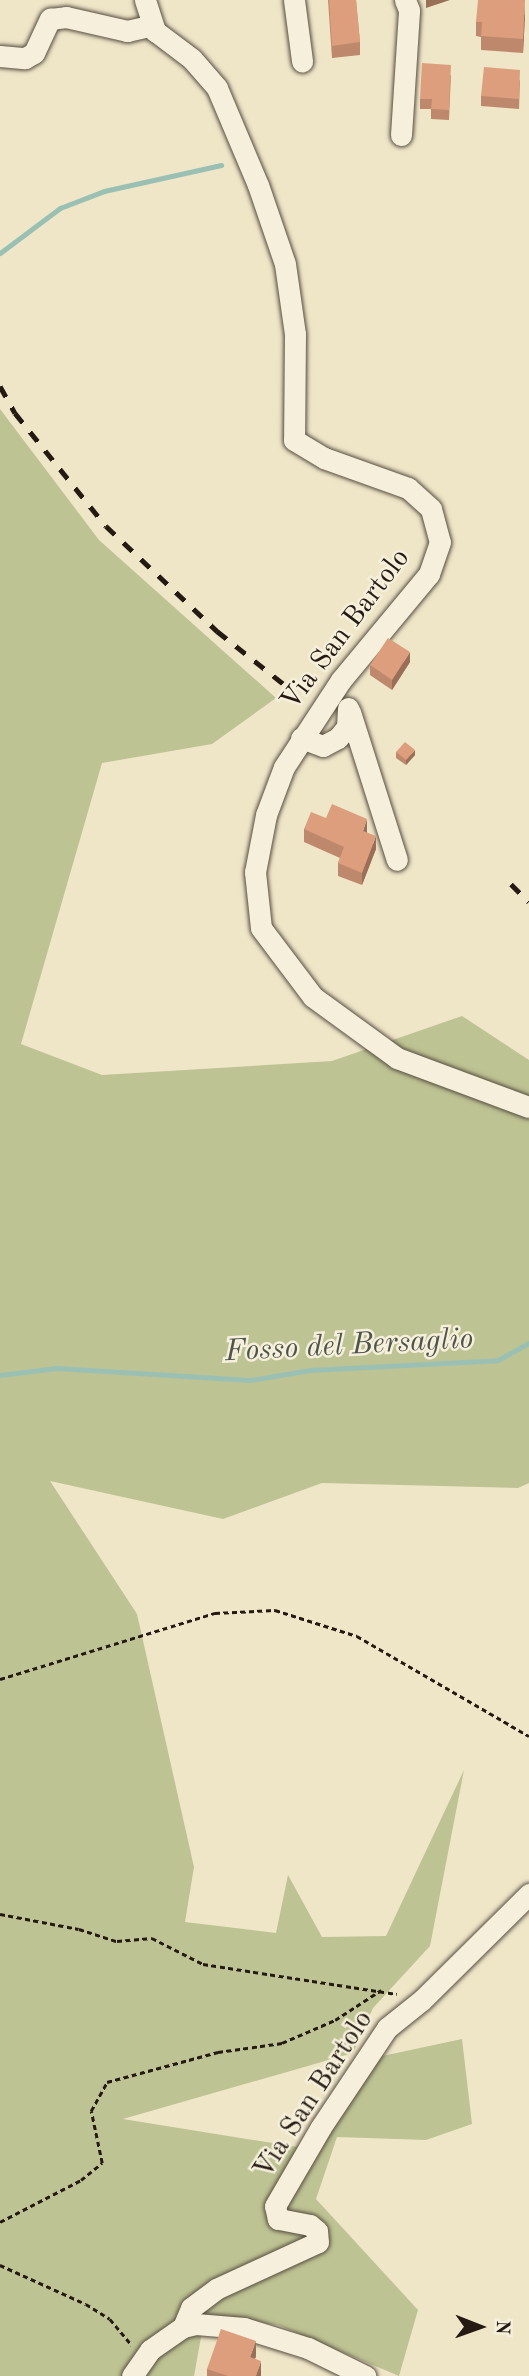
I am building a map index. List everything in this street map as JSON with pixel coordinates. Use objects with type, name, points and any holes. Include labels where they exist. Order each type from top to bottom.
[{"type":"street","points":[[0,56],[25,58],[34,53],[50,19],[66,17],[127,31],[152,25],[145,0]]},
{"type":"street","points":[[294,0],[302,61]]},
{"type":"street","points":[[401,135],[409,10],[405,0]]},
{"type":"street","name":"Via San Bartolo","points":[[152,25],[217,88],[233,123],[285,264],[295,334],[294,440],[324,458],[408,488],[431,509],[440,542],[429,574],[332,691],[301,738],[265,815],[255,872],[261,928],[313,997],[397,1058],[529,1107]]},
{"type":"street","points":[[332,691],[350,712],[397,860]]},
{"type":"street","points":[[301,738],[323,746],[346,727],[350,712]]},
{"type":"street","name":"Via San Bartolo","points":[[132,2376],[150,2350],[183,2328],[191,2308],[216,2289],[318,2242],[317,2231],[310,2225],[278,2220],[275,2206],[381,2036],[422,2000],[529,1894]]},
{"type":"street","points":[[183,2328],[196,2324],[244,2328],[307,2348],[365,2376]]},
{"type":"path","points":[[0,1679],[215,1613],[275,1610],[357,1636],[529,1736]]},
{"type":"path","points":[[0,1914],[79,1929],[117,1941],[152,1938],[203,1964],[381,1990],[422,2000]]},
{"type":"path","points":[[0,2222],[102,2163],[90,2111],[107,2082],[218,2052],[282,2043],[335,2020],[381,1990]]},
{"type":"path","points":[[0,2265],[86,2304],[110,2319],[139,2350],[150,2350]]},
{"type":"green space","points":[[0,409],[99,540],[276,698],[212,744],[102,763],[21,1044],[102,1075],[332,1061],[462,1016],[529,1060],[529,1483],[518,1488],[322,1483],[223,1519],[50,1481],[137,1614],[194,1867],[185,1922],[276,1933],[288,1875],[322,1937],[386,1936],[464,1770],[430,1946],[373,2008],[353,2053],[123,2119],[297,2147],[373,2058],[462,2039],[472,2124],[426,2140],[337,2137],[316,2199],[418,2310],[399,2376],[278,2325],[205,2315],[194,2376],[0,2376]]},
{"type":"building","points":[[329,0],[356,0],[360,42],[332,46]]},
{"type":"building","points":[[478,0],[525,0],[523,39],[481,36],[482,22],[476,22]]},
{"type":"building","points":[[422,63],[451,65],[449,110],[431,109],[432,99],[420,99]]},
{"type":"building","points":[[484,67],[520,70],[519,99],[481,96]]},
{"type":"building","points":[[388,638],[410,652],[392,680],[370,665]]},
{"type":"building","points":[[405,742],[415,750],[406,760],[396,752]]},
{"type":"building","points":[[332,804],[367,819],[363,831],[376,836],[362,873],[338,863],[344,847],[304,829],[311,812],[326,818]]},
{"type":"building","points":[[221,2329],[256,2341],[250,2357],[261,2361],[256,2376],[228,2376],[207,2369]]},
{"type":"waterway","points":[[0,253],[60,208],[104,191],[221,165]]},
{"type":"waterway","name":"Fosso del Bersaglio","points":[[0,1375],[57,1368],[250,1380],[310,1370],[498,1360],[529,1343]]},
{"type":"railway","points":[[0,386],[15,413],[106,526],[217,631],[290,689]]},
{"type":"railway","points":[[511,884],[529,902]]}]
